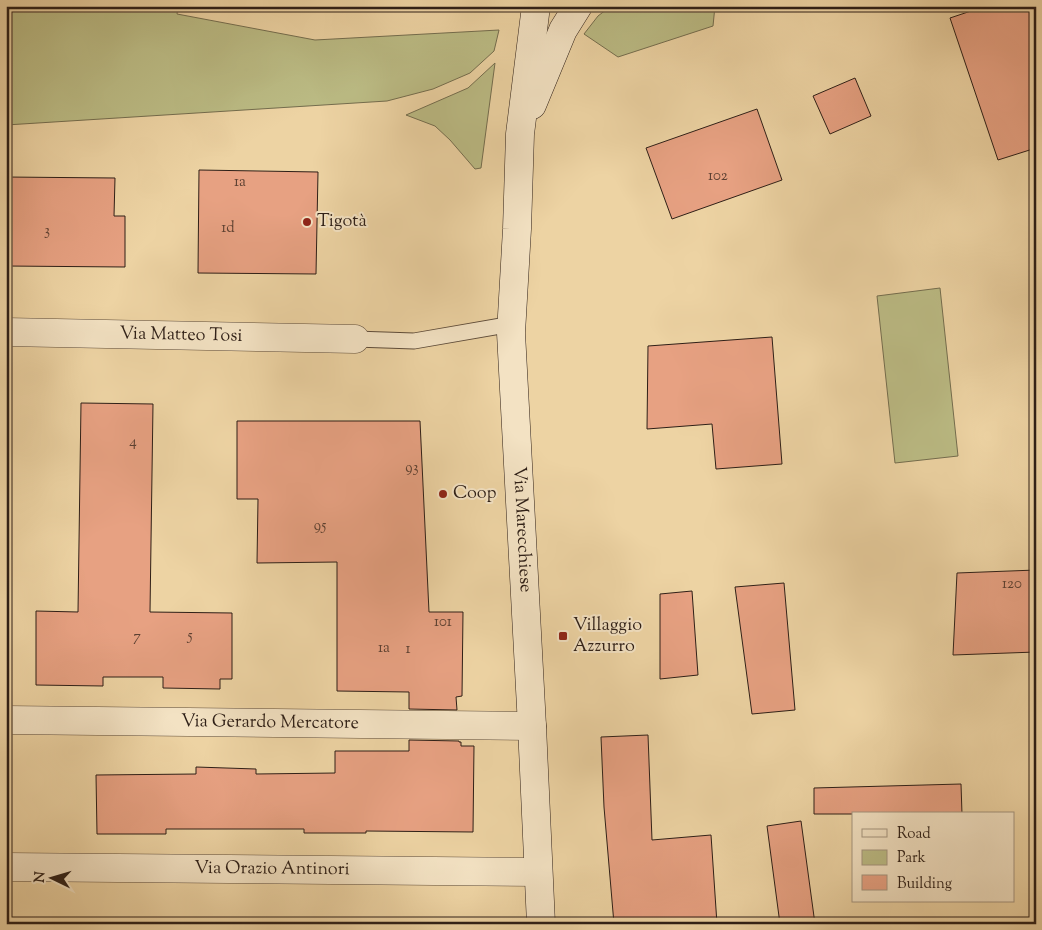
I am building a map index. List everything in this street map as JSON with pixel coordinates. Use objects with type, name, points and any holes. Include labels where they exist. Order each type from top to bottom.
[{"type":"street","name":"Via Marecchiese","points":[[536,6],[520,134],[518,229],[512,324],[541,924]]},
{"type":"street","name":"Via Marecchiese","points":[[520,134],[563,30],[578,6]]},
{"type":"street","name":"Via Matteo Tosi","points":[[6,332],[356,339]]},
{"type":"street","name":"Via Gerardo Mercatore","points":[[6,720],[532,726]]},
{"type":"street","name":"Via Orazio Antinori","points":[[6,867],[538,872]]},
{"type":"lane","points":[[356,339],[414,341],[512,324]]},
{"type":"green space","points":[[6,6],[178,6],[177,14],[315,40],[499,30],[494,51],[470,73],[433,89],[387,101],[6,125]]},
{"type":"green space","points":[[611,6],[715,6],[713,26],[618,57],[584,34],[598,16]]},
{"type":"green space","points":[[495,63],[481,168],[475,169],[435,126],[406,115],[468,88]]},
{"type":"green space","points":[[940,288],[958,456],[895,463],[877,296]]},
{"type":"building","points":[[986,6],[1031,6],[1036,20],[1036,148],[998,160],[950,18]]},
{"type":"building","points":[[855,78],[871,116],[830,134],[813,96]]},
{"type":"building","points":[[757,109],[782,180],[672,219],[646,148]]},
{"type":"building","points":[[199,170],[318,172],[316,274],[198,273]]},
{"type":"building","points":[[6,177],[115,178],[114,216],[125,216],[125,267],[6,266]]},
{"type":"building","points":[[772,337],[782,464],[716,469],[712,424],[647,429],[648,346]]},
{"type":"building","points":[[81,403],[153,404],[150,612],[232,613],[232,679],[220,679],[220,689],[163,688],[163,677],[103,677],[103,686],[36,685],[36,611],[78,612]]},
{"type":"building","points":[[237,421],[420,421],[429,612],[463,612],[462,696],[456,697],[457,710],[409,709],[409,692],[337,691],[337,562],[257,563],[258,499],[237,499]]},
{"type":"building","points":[[1036,570],[1036,652],[953,655],[957,573]]},
{"type":"building","points":[[784,583],[795,710],[752,714],[735,587]]},
{"type":"building","points":[[692,591],[698,675],[660,679],[660,594]]},
{"type":"building","points":[[648,735],[652,840],[711,835],[717,924],[614,924],[604,807],[601,737]]},
{"type":"building","points":[[409,740],[459,741],[461,746],[474,746],[473,832],[366,831],[366,833],[304,833],[304,829],[166,829],[166,834],[97,834],[96,775],[196,774],[196,767],[256,769],[256,774],[335,773],[335,751],[409,751]]},
{"type":"building","points":[[961,784],[962,812],[814,814],[814,788]]},
{"type":"building","points":[[801,821],[815,924],[780,924],[767,826]]},
{"type":"place","name":"Tigotà","points":[[307,222]]},
{"type":"place","name":"Coop","points":[[443,494]]},
{"type":"place","name":"Villaggio Azzurro","points":[[563,636]]}]
